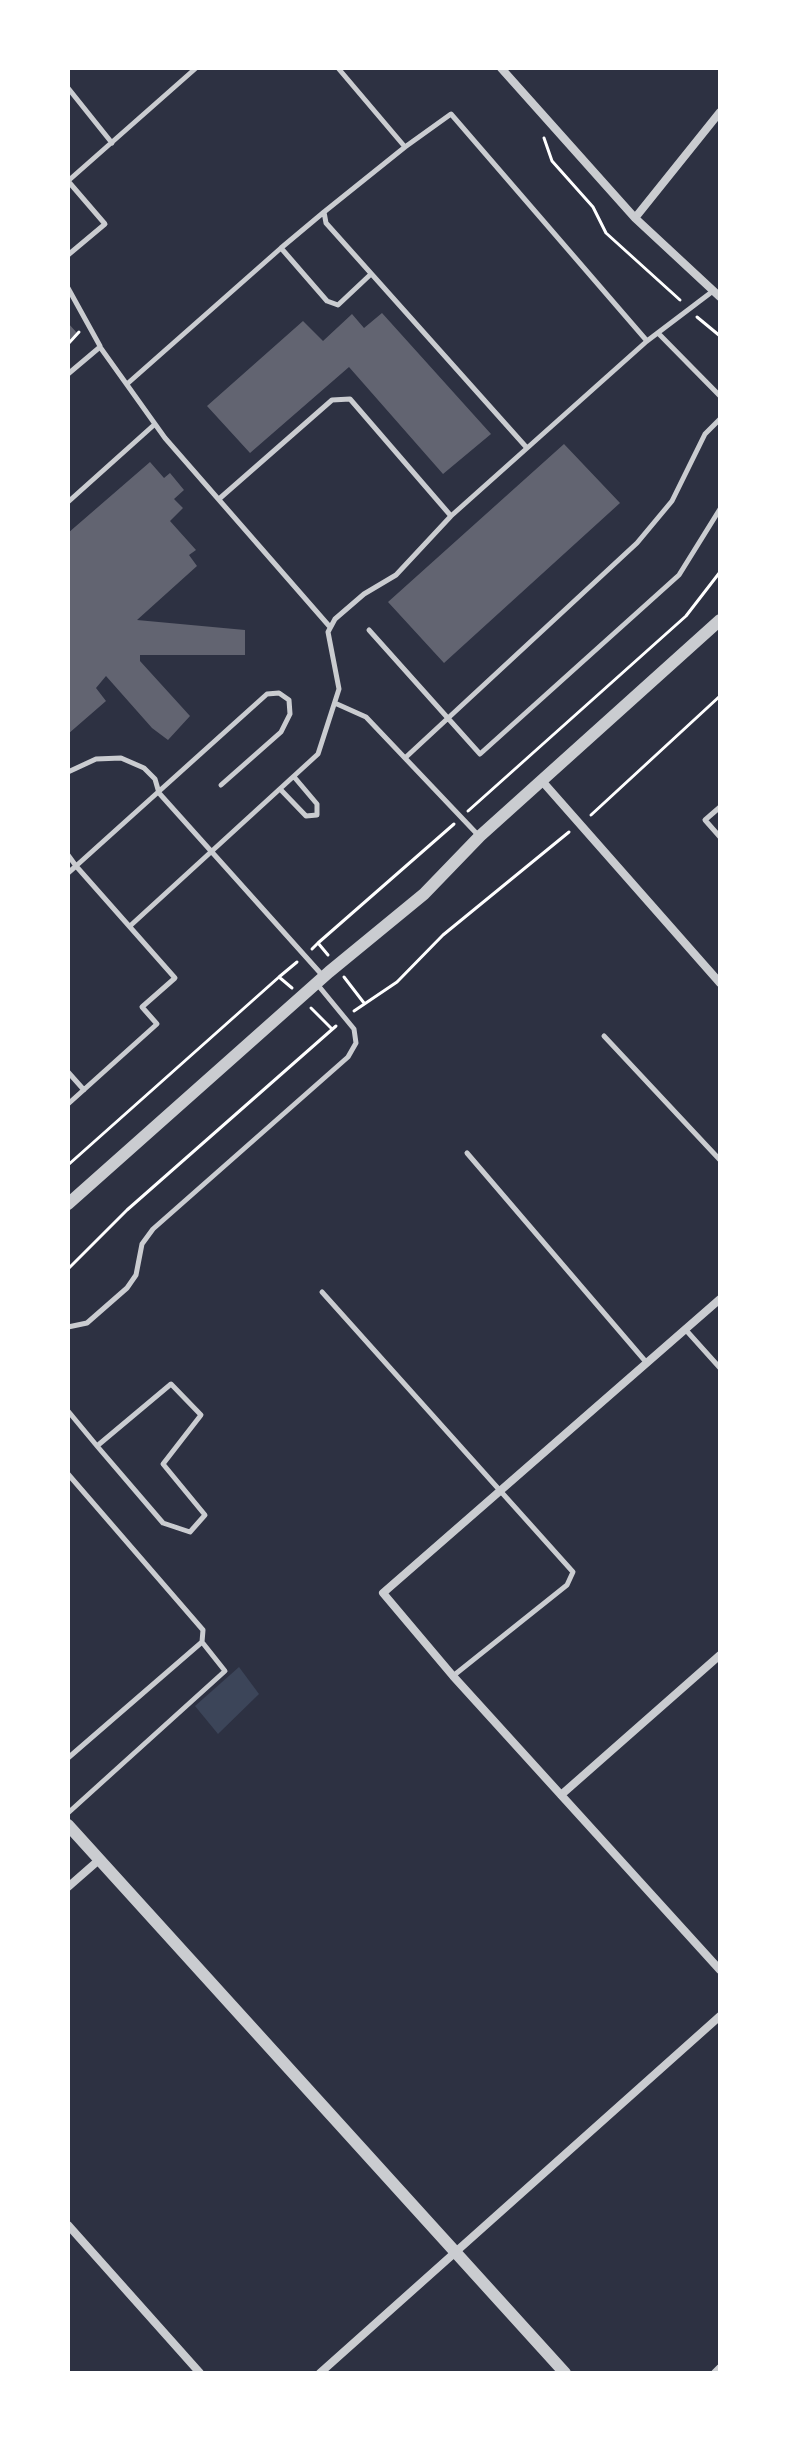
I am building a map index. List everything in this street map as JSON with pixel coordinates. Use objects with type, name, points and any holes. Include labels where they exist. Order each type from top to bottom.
[{"type":"street","points":[[501,68],[635,218],[717,294]]},
{"type":"street","points":[[635,218],[720,112]]},
{"type":"street","points":[[68,1204],[320,980],[424,894],[480,836],[720,620]]},
{"type":"street","points":[[542,781],[720,983]]},
{"type":"street","points":[[720,1299],[383,1593],[453,1676],[720,1970]]},
{"type":"street","points":[[561,1795],[720,1655]]},
{"type":"street","points":[[68,1825],[565,2373]]},
{"type":"street","points":[[68,1887],[100,1859]]},
{"type":"street","points":[[320,2373],[720,2016]]},
{"type":"street","points":[[68,2225],[200,2373]]},
{"type":"street","points":[[715,2373],[720,2368]]},
{"type":"lane","points":[[68,255],[105,224],[68,181],[196,68]]},
{"type":"lane","points":[[338,68],[405,147]]},
{"type":"lane","points":[[68,88],[112,143]]},
{"type":"lane","points":[[127,384],[324,212],[451,114],[647,341]]},
{"type":"lane","points":[[324,212],[326,223],[527,448]]},
{"type":"lane","points":[[281,248],[327,301],[338,305],[371,274]]},
{"type":"lane","points":[[68,288],[100,347],[155,424],[330,627]]},
{"type":"lane","points":[[130,926],[214,853],[318,754],[337,704],[339,689],[328,632],[335,619],[364,594],[396,575],[451,516],[647,341],[688,310],[717,294]]},
{"type":"lane","points":[[658,333],[720,396]]},
{"type":"lane","points":[[68,374],[100,347]]},
{"type":"lane","points":[[219,499],[332,400],[350,399],[451,516]]},
{"type":"lane","points":[[405,758],[637,543],[672,501],[705,434],[720,419]]},
{"type":"lane","points":[[68,502],[155,424]]},
{"type":"lane","points":[[369,630],[446,720],[480,754],[679,575],[720,509]]},
{"type":"lane","points":[[68,873],[267,694],[279,693],[289,700],[290,714],[281,732],[221,785]]},
{"type":"lane","points":[[337,704],[366,717],[480,836]]},
{"type":"lane","points":[[68,772],[96,759],[121,758],[144,768],[155,779],[159,793],[214,853],[320,980],[347,1017],[356,1043],[348,1057],[153,1229],[142,1244],[136,1275],[127,1288],[87,1323],[68,1327]]},
{"type":"lane","points":[[281,790],[306,816],[317,815],[317,804],[295,778]]},
{"type":"lane","points":[[720,807],[705,820],[720,837]]},
{"type":"lane","points":[[68,855],[175,978],[142,1007],[157,1024],[68,1104]]},
{"type":"lane","points":[[604,1036],[720,1160]]},
{"type":"lane","points":[[68,1072],[84,1090]]},
{"type":"lane","points":[[467,1153],[647,1363]]},
{"type":"lane","points":[[322,1292],[573,1572],[571,1579],[453,1676]]},
{"type":"lane","points":[[685,1329],[720,1368]]},
{"type":"lane","points":[[68,1411],[97,1446],[163,1523],[190,1532],[205,1515],[163,1464],[201,1415],[171,1384],[97,1446]]},
{"type":"lane","points":[[68,1474],[203,1630],[202,1642],[225,1671],[68,1813]]},
{"type":"lane","points":[[68,1758],[202,1642]]},
{"type":"path","points":[[537,130],[547,141],[552,161],[593,207],[606,233],[720,336]]},
{"type":"path","points":[[68,344],[82,329],[75,321]]},
{"type":"path","points":[[318,943],[686,616],[720,572]]},
{"type":"path","points":[[69,1268],[127,1210],[347,1017],[397,982],[443,935],[579,824],[720,696]]},
{"type":"path","points":[[68,1165],[279,977]]},
{"type":"shaded area","points":[[239,1667],[259,1694],[218,1734],[195,1706]]},
{"type":"building","points":[[382,313],[491,434],[443,474],[349,367],[250,453],[207,406],[303,321],[323,341],[352,314],[364,328]]},
{"type":"building","points":[[68,323],[77,333],[68,341]]},
{"type":"building","points":[[564,444],[620,503],[444,663],[388,602]]},
{"type":"building","points":[[150,462],[164,478],[170,473],[184,490],[174,499],[183,508],[170,521],[196,550],[189,555],[197,566],[137,620],[245,630],[245,655],[140,655],[140,661],[190,716],[168,740],[152,728],[106,676],[96,688],[106,701],[68,734],[68,533]]}]
